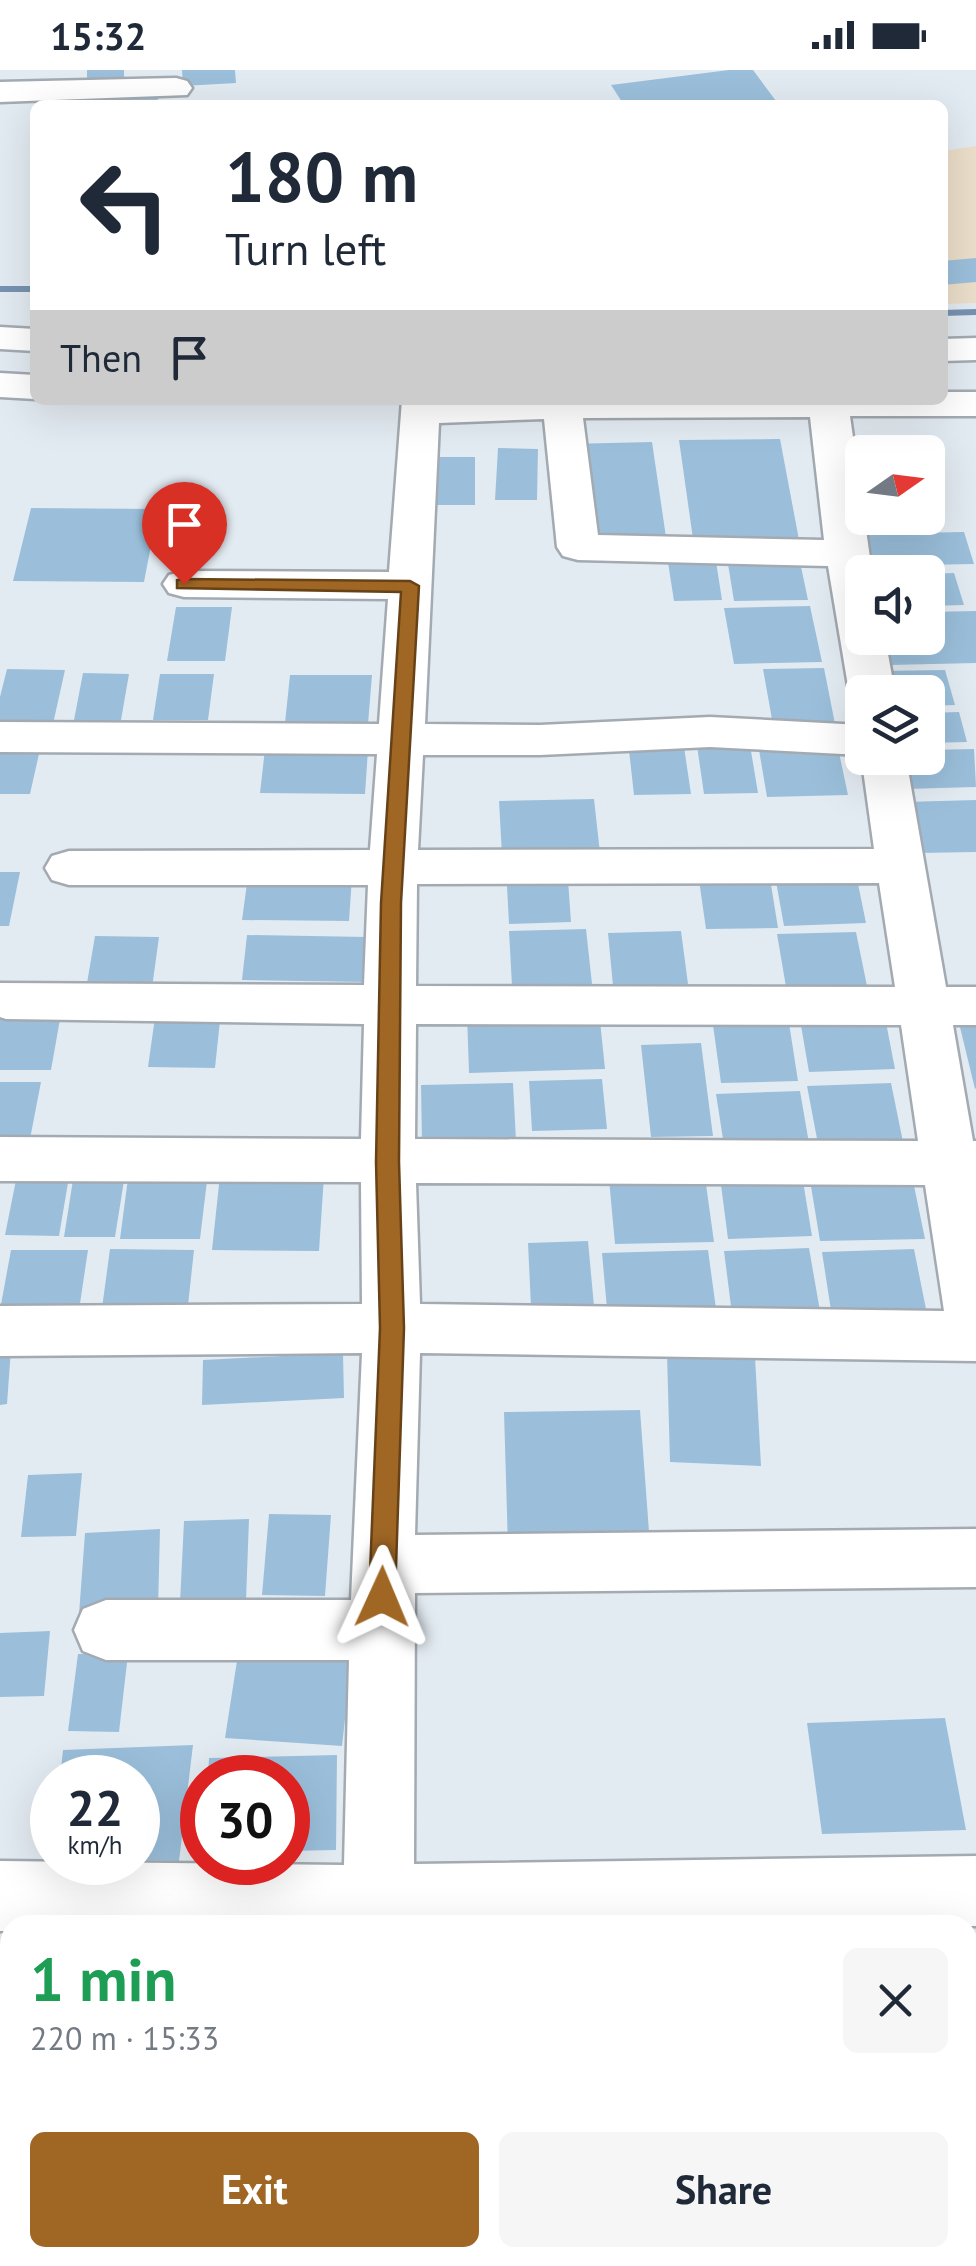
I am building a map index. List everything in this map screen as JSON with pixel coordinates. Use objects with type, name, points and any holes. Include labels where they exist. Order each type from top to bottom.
[{"type":"main road","points":[[0,92],[176,88]]},
{"type":"main road","points":[[0,320],[30,321]]},
{"type":"main road","points":[[948,331],[976,331]]},
{"type":"main road","points":[[0,338],[30,340]]},
{"type":"main road","points":[[948,350],[976,349]]},
{"type":"main road","points":[[0,363],[30,365]]},
{"type":"main road","points":[[948,372],[976,371]]},
{"type":"main road","points":[[948,383],[976,383]]},
{"type":"main road","points":[[0,385],[30,387]]},
{"type":"main road","points":[[948,404],[976,404]]},
{"type":"main road","points":[[378,1913],[383,1564],[392,1328],[390,1005],[394,865],[421,406],[629,405]]},
{"type":"main road","points":[[562,406],[578,547],[847,554],[829,405]]},
{"type":"main road","points":[[184,584],[410,586]]},
{"type":"main road","points":[[0,736],[540,740],[710,732],[845,739]]},
{"type":"main road","points":[[886,775],[924,1004],[963,1162],[976,1328]]},
{"type":"main road","points":[[69,868],[900,866]]},
{"type":"main road","points":[[6,1000],[976,1006]]},
{"type":"main road","points":[[0,1159],[963,1162]]},
{"type":"main road","points":[[0,1331],[392,1328],[976,1336]]},
{"type":"main road","points":[[383,1564],[976,1558]]},
{"type":"main road","points":[[106,1630],[382,1630]]},
{"type":"main road","points":[[0,1896],[378,1913],[976,1891]]},
{"type":"shaded area","points":[[976,146],[976,303],[948,304],[948,150]]},
{"type":"building","points":[[87,70],[124,70],[124,86],[87,88]]},
{"type":"building","points":[[182,70],[235,70],[236,83],[183,86]]},
{"type":"building","points":[[753,70],[775,100],[621,100],[611,85]]},
{"type":"building","points":[[159,92],[158,100],[121,100],[122,93]]},
{"type":"building","points":[[976,258],[976,282],[948,284],[948,260]]},
{"type":"building","points":[[780,439],[800,545],[694,546],[679,440]]},
{"type":"building","points":[[652,442],[666,537],[578,538],[568,444]]},
{"type":"building","points":[[498,448],[538,449],[537,500],[495,500]]},
{"type":"building","points":[[432,457],[475,457],[475,505],[431,505]]},
{"type":"building","points":[[31,508],[158,509],[144,582],[13,581]]},
{"type":"building","points":[[964,532],[974,564],[945,565],[945,555],[862,555],[857,535],[945,535]]},
{"type":"building","points":[[715,555],[722,600],[674,601],[667,556]]},
{"type":"building","points":[[799,557],[808,600],[734,601],[727,558]]},
{"type":"building","points":[[945,573],[954,573],[964,605],[945,606]]},
{"type":"building","points":[[810,606],[822,662],[734,664],[724,608]]},
{"type":"building","points":[[176,607],[232,607],[225,661],[167,661]]},
{"type":"building","points":[[976,611],[976,663],[889,665],[887,655],[945,655],[945,612]]},
{"type":"building","points":[[824,668],[835,724],[773,725],[763,669]]},
{"type":"building","points":[[7,669],[65,670],[53,724],[0,723],[0,697]]},
{"type":"building","points":[[945,670],[955,705],[945,705],[945,675],[881,675],[880,671]]},
{"type":"building","points":[[83,673],[129,674],[121,720],[74,720]]},
{"type":"building","points":[[160,674],[214,674],[208,720],[153,720]]},
{"type":"building","points":[[290,675],[372,675],[368,724],[285,723]]},
{"type":"building","points":[[945,712],[959,712],[967,742],[945,743]]},
{"type":"building","points":[[683,740],[691,794],[634,795],[628,741]]},
{"type":"building","points":[[0,745],[41,745],[30,794],[0,794]]},
{"type":"building","points":[[750,745],[758,793],[704,794],[697,746]]},
{"type":"building","points":[[838,748],[848,795],[767,797],[759,750]]},
{"type":"building","points":[[265,749],[368,750],[365,794],[260,793]]},
{"type":"building","points":[[974,749],[976,787],[905,789],[901,775],[945,775],[945,750]]},
{"type":"building","points":[[594,799],[600,853],[502,855],[499,801]]},
{"type":"building","points":[[976,800],[976,852],[919,853],[906,802]]},
{"type":"building","points":[[567,866],[571,922],[509,924],[506,868]]},
{"type":"building","points":[[0,872],[20,872],[9,926],[0,926]]},
{"type":"building","points":[[769,872],[778,928],[706,929],[698,873]]},
{"type":"building","points":[[856,874],[866,923],[784,926],[775,876]]},
{"type":"building","points":[[248,876],[352,877],[349,921],[242,920]]},
{"type":"building","points":[[586,929],[592,984],[512,986],[509,931]]},
{"type":"building","points":[[681,931],[688,984],[613,986],[608,933]]},
{"type":"building","points":[[856,932],[867,986],[786,987],[777,934]]},
{"type":"building","points":[[247,935],[368,937],[365,982],[242,980]]},
{"type":"building","points":[[95,936],[159,937],[151,995],[85,995]]},
{"type":"building","points":[[0,1007],[62,1008],[51,1070],[0,1070]]},
{"type":"building","points":[[156,1010],[221,1011],[215,1068],[148,1067]]},
{"type":"building","points":[[599,1011],[605,1069],[469,1073],[467,1015]]},
{"type":"building","points":[[884,1012],[895,1069],[809,1072],[799,1014]]},
{"type":"building","points":[[976,1018],[976,1088],[975,1089],[958,1019]]},
{"type":"building","points":[[789,1023],[798,1081],[721,1083],[713,1025]]},
{"type":"building","points":[[701,1043],[713,1136],[651,1137],[641,1045]]},
{"type":"building","points":[[602,1079],[607,1129],[532,1131],[529,1081]]},
{"type":"building","points":[[0,1082],[41,1082],[30,1139],[0,1139]]},
{"type":"building","points":[[513,1083],[516,1141],[422,1144],[421,1085]]},
{"type":"building","points":[[891,1083],[903,1142],[818,1144],[807,1086]]},
{"type":"building","points":[[800,1091],[810,1149],[725,1152],[716,1094]]},
{"type":"building","points":[[130,1163],[209,1164],[200,1239],[120,1239]]},
{"type":"building","points":[[75,1167],[126,1168],[115,1237],[64,1237]]},
{"type":"building","points":[[18,1170],[70,1171],[59,1236],[5,1235]]},
{"type":"building","points":[[911,1171],[925,1239],[820,1241],[809,1174]]},
{"type":"building","points":[[220,1175],[324,1176],[319,1251],[212,1250]]},
{"type":"building","points":[[802,1175],[812,1236],[728,1239],[720,1177]]},
{"type":"building","points":[[705,1177],[714,1242],[615,1244],[609,1179]]},
{"type":"building","points":[[588,1241],[594,1306],[531,1307],[528,1243]]},
{"type":"building","points":[[809,1248],[820,1311],[732,1314],[724,1251]]},
{"type":"building","points":[[110,1249],[194,1250],[186,1324],[100,1323]]},
{"type":"building","points":[[914,1249],[927,1314],[832,1317],[822,1252]]},
{"type":"building","points":[[11,1250],[88,1250],[79,1310],[0,1310]]},
{"type":"building","points":[[708,1250],[717,1316],[608,1320],[602,1253]]},
{"type":"building","points":[[0,1335],[12,1335],[7,1404],[0,1405]]},
{"type":"building","points":[[343,1353],[344,1398],[202,1405],[203,1360]]},
{"type":"building","points":[[667,1354],[755,1357],[761,1466],[670,1462]]},
{"type":"building","points":[[640,1410],[650,1545],[508,1547],[504,1412]]},
{"type":"building","points":[[82,1473],[76,1536],[21,1537],[28,1475]]},
{"type":"building","points":[[269,1514],[331,1515],[325,1596],[262,1595]]},
{"type":"building","points":[[249,1519],[246,1601],[180,1603],[184,1521]]},
{"type":"building","points":[[160,1529],[158,1609],[79,1614],[85,1533]]},
{"type":"building","points":[[50,1631],[44,1696],[0,1697],[0,1633]]},
{"type":"building","points":[[239,1648],[352,1656],[342,1746],[225,1738]]},
{"type":"building","points":[[78,1654],[128,1654],[119,1732],[68,1731]]},
{"type":"building","points":[[945,1718],[966,1830],[822,1834],[807,1723]]},
{"type":"building","points":[[193,1745],[192,1755],[180,1755],[179,1861],[160,1861],[160,1755],[62,1755],[63,1750]]},
{"type":"building","points":[[337,1755],[336,1850],[310,1851],[310,1756]]},
{"type":"waterway","points":[[0,289],[30,289]]},
{"type":"waterway","points":[[948,313],[976,312]]},
{"type":"route","points":[[184,584],[410,586],[391,903],[388,1162],[392,1328],[382,1597]]}]
